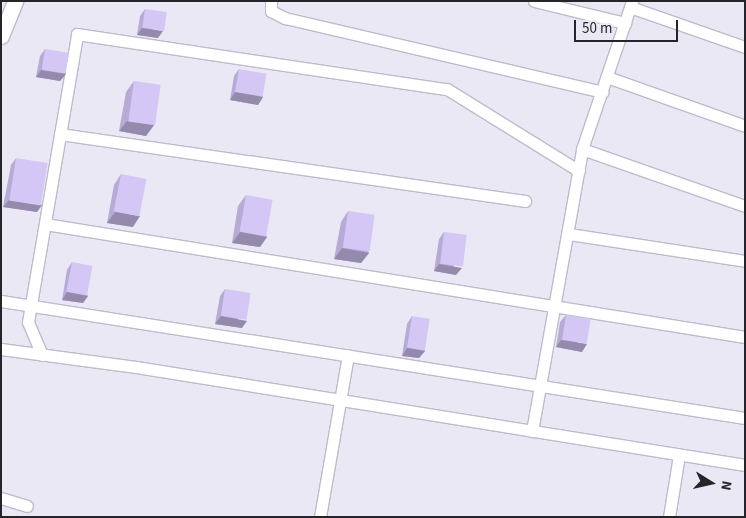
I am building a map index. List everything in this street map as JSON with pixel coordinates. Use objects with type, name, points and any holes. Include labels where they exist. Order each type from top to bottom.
[{"type":"street","points":[[1,36],[15,1]]},
{"type":"street","points":[[271,1],[271,12],[285,18],[602,92]]},
{"type":"street","points":[[534,1],[625,23]]},
{"type":"street","points":[[532,431],[542,386],[554,306],[569,234],[582,149],[631,4],[745,47]]},
{"type":"street","points":[[42,355],[28,322],[77,34],[447,89],[579,170]]},
{"type":"street","points":[[606,77],[743,125],[745,113]]},
{"type":"street","points":[[60,134],[525,201]]},
{"type":"street","points":[[582,149],[745,206]]},
{"type":"street","points":[[45,224],[745,337]]},
{"type":"street","points":[[569,234],[745,261]]},
{"type":"street","points":[[1,301],[745,418]]},
{"type":"street","points":[[1,350],[340,400],[745,465]]},
{"type":"street","points":[[320,517],[348,356]]},
{"type":"street","points":[[669,517],[679,455]]},
{"type":"street","points":[[1,498],[27,506]]},
{"type":"building","points":[[145,9],[167,12],[164,31],[142,28]]},
{"type":"building","points":[[45,49],[69,53],[65,73],[42,70]]},
{"type":"building","points":[[239,69],[267,74],[263,97],[235,92]]},
{"type":"building","points":[[134,81],[161,85],[155,125],[128,122]]},
{"type":"building","points":[[16,158],[48,163],[41,205],[9,200]]},
{"type":"building","points":[[121,174],[147,179],[139,216],[114,211]]},
{"type":"building","points":[[246,195],[273,200],[266,236],[240,231]]},
{"type":"building","points":[[348,211],[375,215],[370,251],[343,248]]},
{"type":"building","points":[[444,232],[467,235],[463,267],[440,264]]},
{"type":"building","points":[[72,262],[93,266],[87,295],[66,291]]},
{"type":"building","points":[[225,289],[251,293],[246,320],[221,316]]},
{"type":"building","points":[[566,315],[591,319],[587,344],[562,340]]},
{"type":"building","points":[[412,316],[430,319],[425,350],[407,348]]}]
